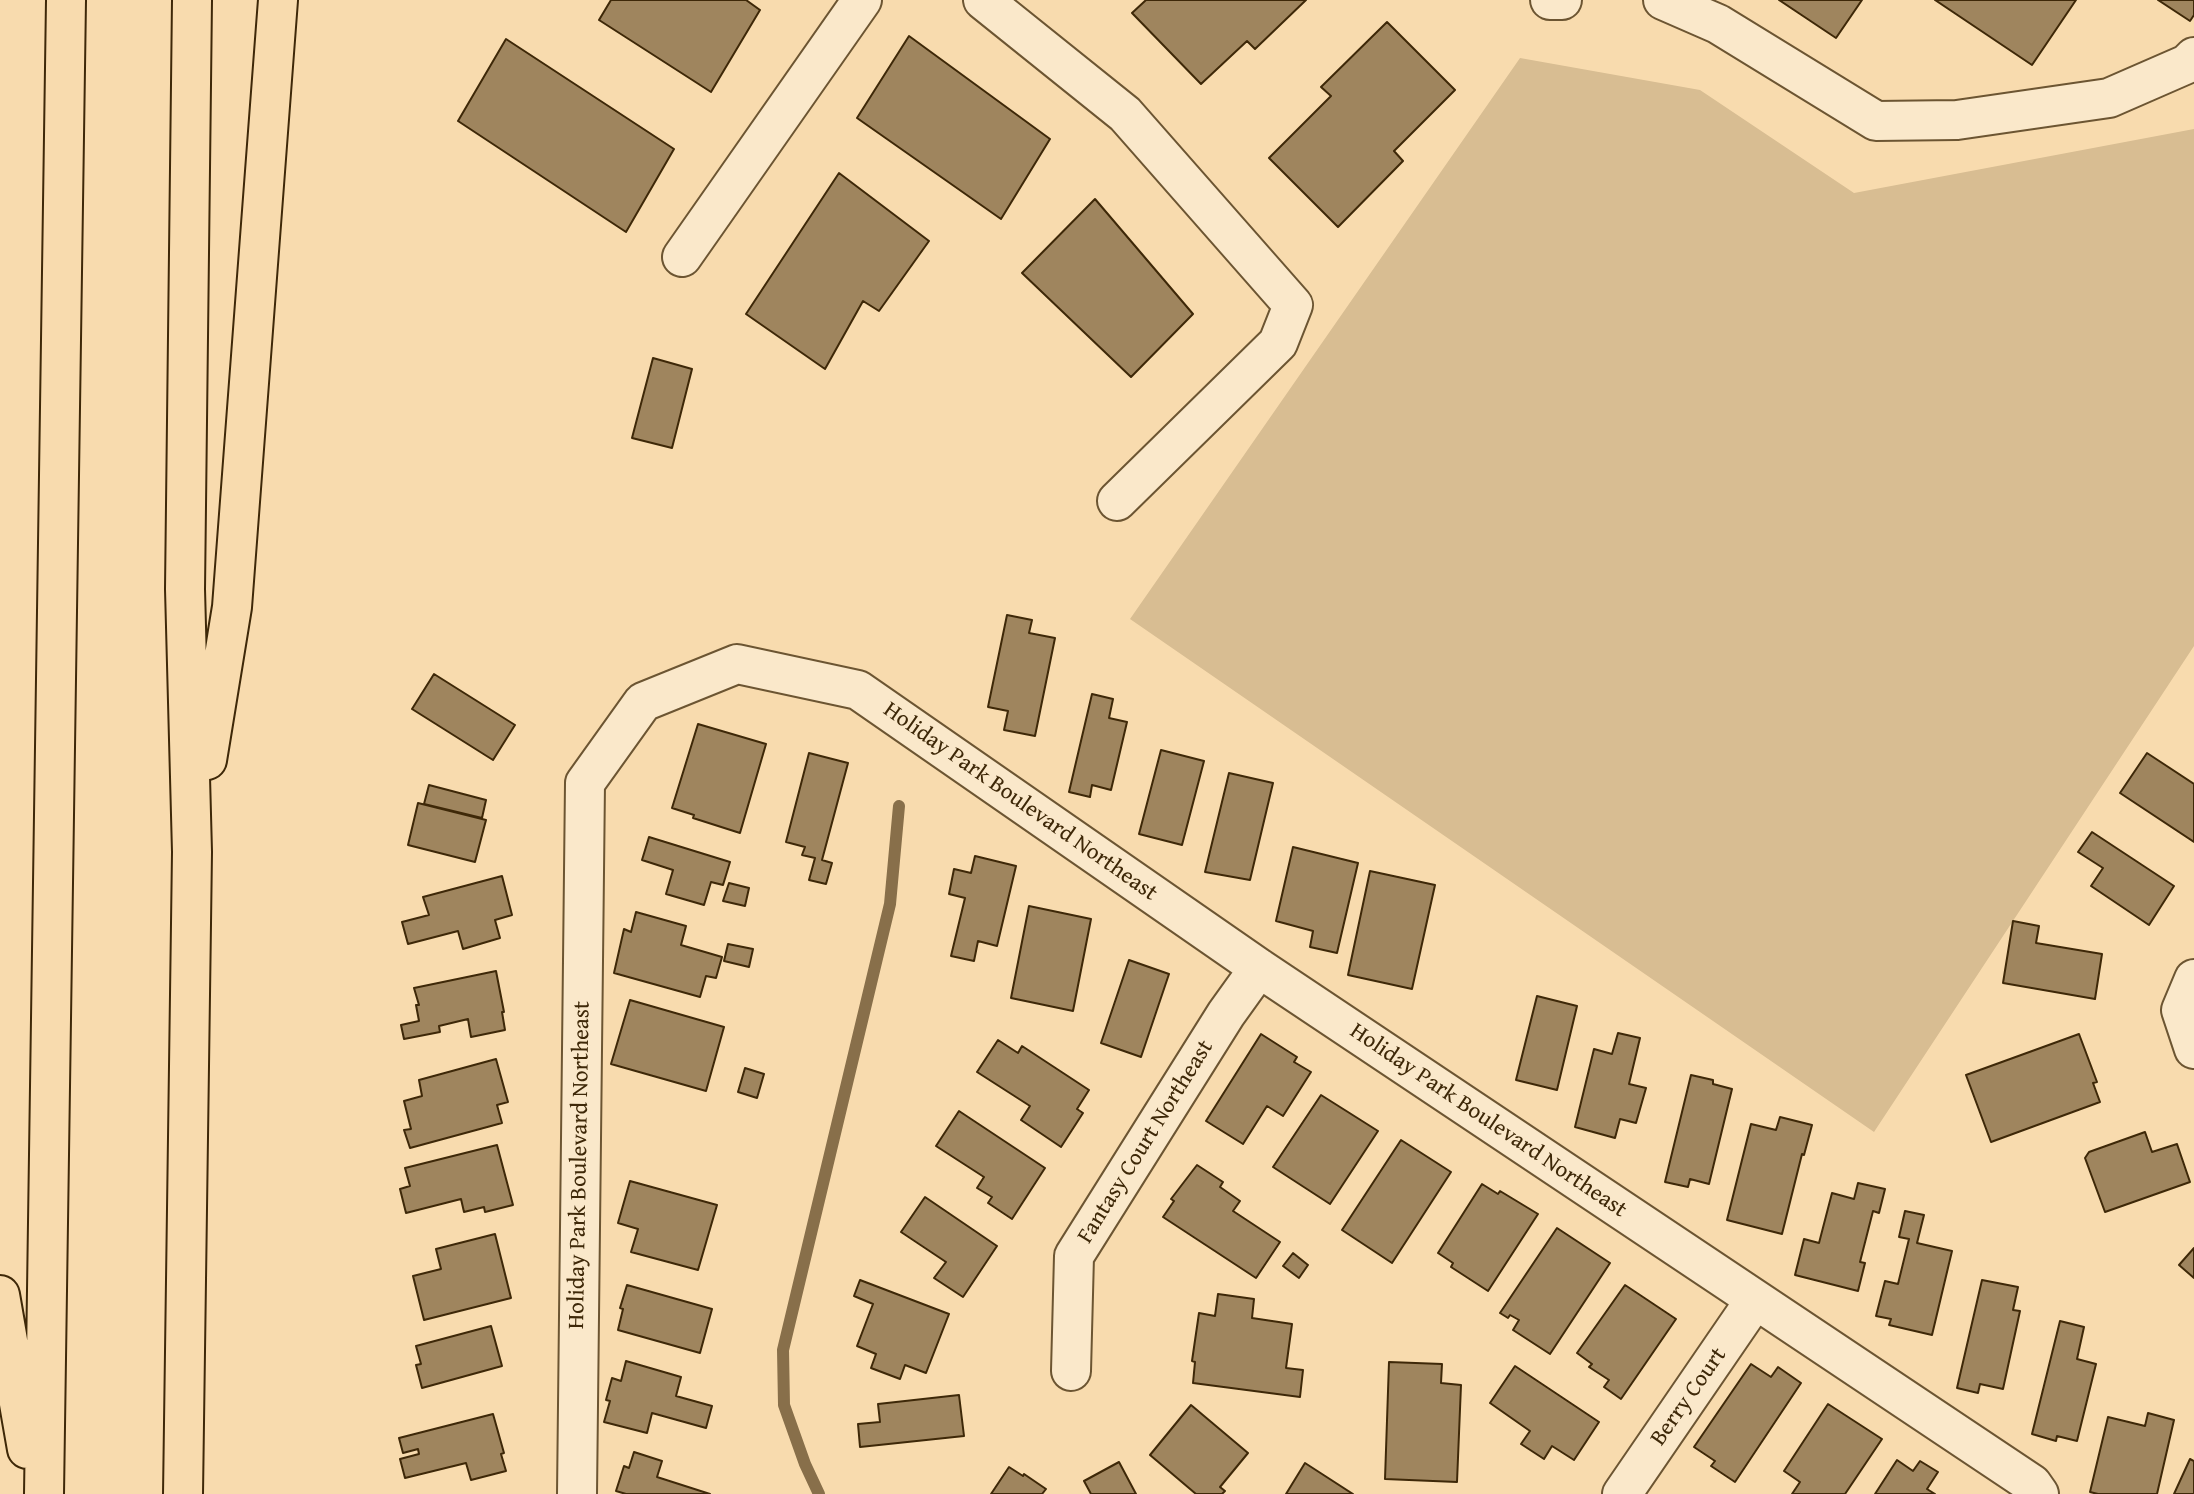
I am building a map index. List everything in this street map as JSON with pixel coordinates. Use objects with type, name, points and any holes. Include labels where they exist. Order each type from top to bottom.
[{"type":"highway","points":[[44,1494],[66,0]]},
{"type":"highway","points":[[183,1494],[192,852],[186,589],[192,0]]},
{"type":"highway","points":[[192,852],[232,607],[278,0]]},
{"type":"highway","points":[[0,1296],[35,1494]]},
{"type":"street","points":[[682,257],[862,0]]},
{"type":"street","points":[[984,0],[1125,114],[1293,305],[1278,343],[1117,501]]},
{"type":"street","points":[[1550,0],[1562,0]]},
{"type":"street","points":[[1663,0],[1718,24],[1876,121],[1957,120],[2109,98],[2187,64],[2194,57]]},
{"type":"street","name":"Holiday Park Boulevard Northeast","points":[[577,1494],[585,783],[643,702],[737,664],[858,690],[1259,968],[2032,1484],[2039,1494]]},
{"type":"street","name":"Fantasy Court Northeast","points":[[1071,1371],[1074,1256],[1226,1014],[1259,968]]},
{"type":"street","points":[[2194,979],[2181,1010],[2194,1049]]},
{"type":"street","name":"Berry Court","points":[[1622,1494],[1755,1300]]},
{"type":"shaded area","points":[[1520,58],[1700,90],[1854,193],[2194,129],[2194,646],[1874,1132],[1130,619]]},
{"type":"building","points":[[611,0],[746,0],[760,10],[711,92],[599,20]]},
{"type":"building","points":[[1146,0],[1306,0],[1255,49],[1247,41],[1201,84],[1132,13]]},
{"type":"building","points":[[1779,0],[1862,0],[1836,38]]},
{"type":"building","points":[[1935,0],[2076,0],[2032,65]]},
{"type":"building","points":[[2158,0],[2194,0],[2194,15],[2190,21]]},
{"type":"building","points":[[1387,22],[1455,90],[1394,151],[1403,161],[1338,227],[1269,158],[1331,96],[1321,87]]},
{"type":"building","points":[[909,36],[1050,139],[1001,219],[857,118]]},
{"type":"building","points":[[506,39],[674,149],[626,232],[458,121]]},
{"type":"building","points":[[839,173],[929,241],[879,311],[863,301],[825,369],[746,314]]},
{"type":"building","points":[[1095,199],[1193,314],[1131,377],[1022,273]]},
{"type":"building","points":[[653,358],[692,369],[672,448],[632,438]]},
{"type":"building","points":[[1007,615],[1032,620],[1029,633],[1055,638],[1035,736],[1004,730],[1008,711],[988,707]]},
{"type":"building","points":[[434,674],[515,725],[493,760],[412,709]]},
{"type":"building","points":[[1092,694],[1113,699],[1109,718],[1127,722],[1111,790],[1092,785],[1090,797],[1069,792]]},
{"type":"building","points":[[698,724],[766,744],[740,833],[693,818],[694,815],[672,808]]},
{"type":"building","points":[[1161,750],[1204,761],[1182,845],[1139,834]]},
{"type":"building","points":[[809,753],[848,763],[822,860],[832,863],[826,884],[809,880],[815,858],[802,855],[805,847],[786,842]]},
{"type":"building","points":[[2147,753],[2194,784],[2194,842],[2120,793]]},
{"type":"building","points":[[1229,773],[1273,783],[1250,880],[1205,872]]},
{"type":"building","points":[[429,785],[486,800],[482,818],[424,804]]},
{"type":"building","points":[[418,803],[486,820],[475,862],[408,845]]},
{"type":"building","points":[[2092,832],[2174,886],[2149,925],[2091,886],[2103,868],[2078,852]]},
{"type":"building","points":[[649,837],[730,862],[723,885],[711,882],[704,905],[666,894],[673,870],[642,860]]},
{"type":"building","points":[[1293,847],[1358,863],[1337,953],[1310,947],[1313,931],[1276,921]]},
{"type":"building","points":[[975,856],[1016,866],[997,946],[978,941],[974,961],[951,956],[965,898],[949,894],[954,869],[971,873]]},
{"type":"building","points":[[1370,871],[1435,885],[1412,989],[1348,975]]},
{"type":"building","points":[[502,876],[512,915],[495,920],[500,938],[463,949],[458,931],[408,944],[402,922],[429,915],[423,897]]},
{"type":"building","points":[[729,883],[749,888],[745,906],[723,901]]},
{"type":"building","points":[[1029,906],[1091,919],[1073,1011],[1011,998]]},
{"type":"building","points":[[636,912],[686,926],[681,945],[722,957],[716,978],[706,976],[700,997],[614,973],[624,929],[631,932]]},
{"type":"building","points":[[2013,921],[2039,926],[2036,943],[2102,954],[2095,999],[2003,983]]},
{"type":"building","points":[[728,944],[753,949],[749,967],[724,961]]},
{"type":"building","points":[[1129,960],[1169,974],[1141,1057],[1101,1043]]},
{"type":"building","points":[[496,971],[505,1030],[471,1037],[468,1019],[439,1026],[440,1032],[404,1039],[401,1025],[419,1021],[416,1005],[419,1005],[414,988]]},
{"type":"building","points":[[1537,996],[1577,1006],[1557,1090],[1516,1080]]},
{"type":"building","points":[[630,1000],[724,1027],[706,1091],[611,1064]]},
{"type":"building","points":[[1618,1033],[1640,1038],[1629,1084],[1646,1088],[1636,1123],[1620,1119],[1615,1138],[1575,1127],[1594,1049],[1612,1054]]},
{"type":"building","points":[[1261,1034],[1297,1057],[1294,1062],[1311,1072],[1283,1116],[1267,1106],[1243,1144],[1206,1121]]},
{"type":"building","points":[[2079,1034],[2097,1082],[2093,1083],[2100,1102],[1991,1142],[1966,1075]]},
{"type":"building","points":[[998,1040],[1018,1053],[1022,1046],[1089,1090],[1077,1109],[1083,1113],[1061,1147],[1021,1120],[1030,1106],[977,1072]]},
{"type":"building","points":[[496,1059],[508,1102],[497,1105],[502,1123],[410,1148],[404,1130],[411,1129],[404,1101],[422,1096],[419,1080]]},
{"type":"building","points":[[745,1068],[764,1074],[757,1098],[738,1092]]},
{"type":"building","points":[[1691,1075],[1713,1080],[1713,1084],[1732,1089],[1709,1184],[1690,1179],[1688,1187],[1665,1182]]},
{"type":"building","points":[[1321,1095],[1378,1131],[1330,1204],[1273,1167]]},
{"type":"building","points":[[959,1111],[1045,1168],[1012,1219],[988,1203],[992,1197],[977,1188],[984,1177],[936,1146]]},
{"type":"building","points":[[1780,1117],[1812,1125],[1782,1234],[1727,1220],[1751,1124],[1776,1130]]},
{"type":"building","points":[[2145,1132],[2152,1152],[2177,1144],[2190,1182],[2105,1212],[2085,1158],[2089,1152]]},
{"type":"building","points":[[1401,1140],[1451,1172],[1392,1263],[1342,1230]]},
{"type":"building","points":[[497,1145],[513,1205],[485,1212],[484,1207],[464,1212],[461,1199],[406,1213],[400,1189],[410,1186],[405,1168]]},
{"type":"building","points":[[1197,1165],[1223,1182],[1220,1187],[1240,1201],[1233,1211],[1280,1242],[1256,1278],[1163,1217],[1174,1201],[1171,1199]]},
{"type":"building","points":[[630,1181],[717,1205],[698,1270],[631,1252],[638,1229],[618,1223]]},
{"type":"building","points":[[1858,1183],[1885,1189],[1879,1213],[1873,1211],[1860,1262],[1865,1263],[1858,1291],[1795,1275],[1804,1239],[1819,1243],[1832,1193],[1854,1199]]},
{"type":"building","points":[[1482,1184],[1498,1194],[1500,1191],[1538,1214],[1488,1291],[1451,1267],[1453,1263],[1438,1253]]},
{"type":"building","points":[[925,1197],[997,1246],[963,1297],[934,1278],[946,1262],[901,1232]]},
{"type":"building","points":[[1905,1211],[1924,1215],[1917,1243],[1952,1251],[1932,1335],[1889,1325],[1891,1319],[1876,1316],[1885,1281],[1898,1284],[1909,1239],[1899,1237]]},
{"type":"building","points":[[1557,1228],[1610,1263],[1550,1354],[1513,1330],[1519,1320],[1500,1313]]},
{"type":"building","points":[[495,1234],[511,1298],[424,1320],[413,1276],[441,1269],[436,1249]]},
{"type":"building","points":[[2194,1248],[2194,1278],[2179,1265]]},
{"type":"building","points":[[1293,1253],[1308,1265],[1299,1278],[1283,1266]]},
{"type":"building","points":[[860,1280],[949,1314],[926,1373],[905,1365],[900,1379],[871,1368],[876,1354],[857,1346],[873,1304],[854,1296]]},
{"type":"building","points":[[1982,1280],[2018,1287],[2013,1310],[2020,1311],[2003,1389],[1980,1384],[1978,1393],[1957,1388]]},
{"type":"building","points":[[627,1285],[712,1309],[700,1353],[618,1330],[623,1309],[620,1308]]},
{"type":"building","points":[[1625,1285],[1676,1319],[1621,1399],[1604,1387],[1609,1380],[1589,1367],[1592,1364],[1577,1353]]},
{"type":"building","points":[[1218,1294],[1254,1299],[1252,1318],[1292,1324],[1286,1368],[1303,1370],[1300,1397],[1193,1383],[1195,1362],[1192,1361],[1199,1313],[1215,1316]]},
{"type":"building","points":[[2060,1321],[2084,1327],[2077,1359],[2096,1364],[2077,1441],[2057,1436],[2056,1441],[2032,1434]]},
{"type":"building","points":[[491,1326],[502,1366],[422,1388],[416,1365],[421,1364],[416,1346]]},
{"type":"building","points":[[626,1361],[681,1377],[676,1396],[712,1406],[706,1428],[652,1413],[647,1433],[604,1422],[610,1401],[606,1400],[612,1378],[621,1381]]},
{"type":"building","points":[[1389,1362],[1442,1364],[1441,1383],[1461,1385],[1457,1482],[1385,1479]]},
{"type":"building","points":[[1751,1364],[1771,1377],[1778,1367],[1801,1383],[1735,1482],[1711,1466],[1715,1461],[1694,1447]]},
{"type":"building","points":[[1515,1366],[1599,1422],[1574,1460],[1552,1446],[1544,1459],[1521,1444],[1530,1431],[1490,1403]]},
{"type":"building","points":[[959,1395],[964,1436],[860,1447],[858,1424],[880,1422],[878,1404]]},
{"type":"building","points":[[1828,1404],[1882,1439],[1845,1494],[1792,1494],[1800,1482],[1784,1471]]},
{"type":"building","points":[[1191,1405],[1248,1453],[1220,1487],[1225,1491],[1222,1494],[1196,1494],[1150,1455]]},
{"type":"building","points":[[2148,1413],[2174,1420],[2157,1494],[2090,1492],[2108,1417],[2145,1426]]},
{"type":"building","points":[[493,1414],[506,1471],[471,1480],[466,1463],[405,1478],[400,1459],[419,1454],[418,1449],[403,1453],[399,1438]]},
{"type":"building","points":[[634,1452],[662,1461],[657,1477],[710,1494],[626,1494],[616,1491],[624,1466],[629,1468]]},
{"type":"building","points":[[2190,1459],[2194,1461],[2194,1494],[2174,1494]]},
{"type":"building","points":[[1897,1460],[1913,1471],[1920,1461],[1938,1472],[1927,1489],[1935,1494],[1875,1494]]},
{"type":"building","points":[[1119,1462],[1136,1494],[1091,1494],[1084,1481]]},
{"type":"building","points":[[1305,1463],[1353,1494],[1286,1494]]},
{"type":"building","points":[[1009,1467],[1046,1489],[1042,1494],[991,1494]]},
{"type":"waterway","points":[[819,1494],[784,1405],[783,1350],[890,904],[899,806]]}]
